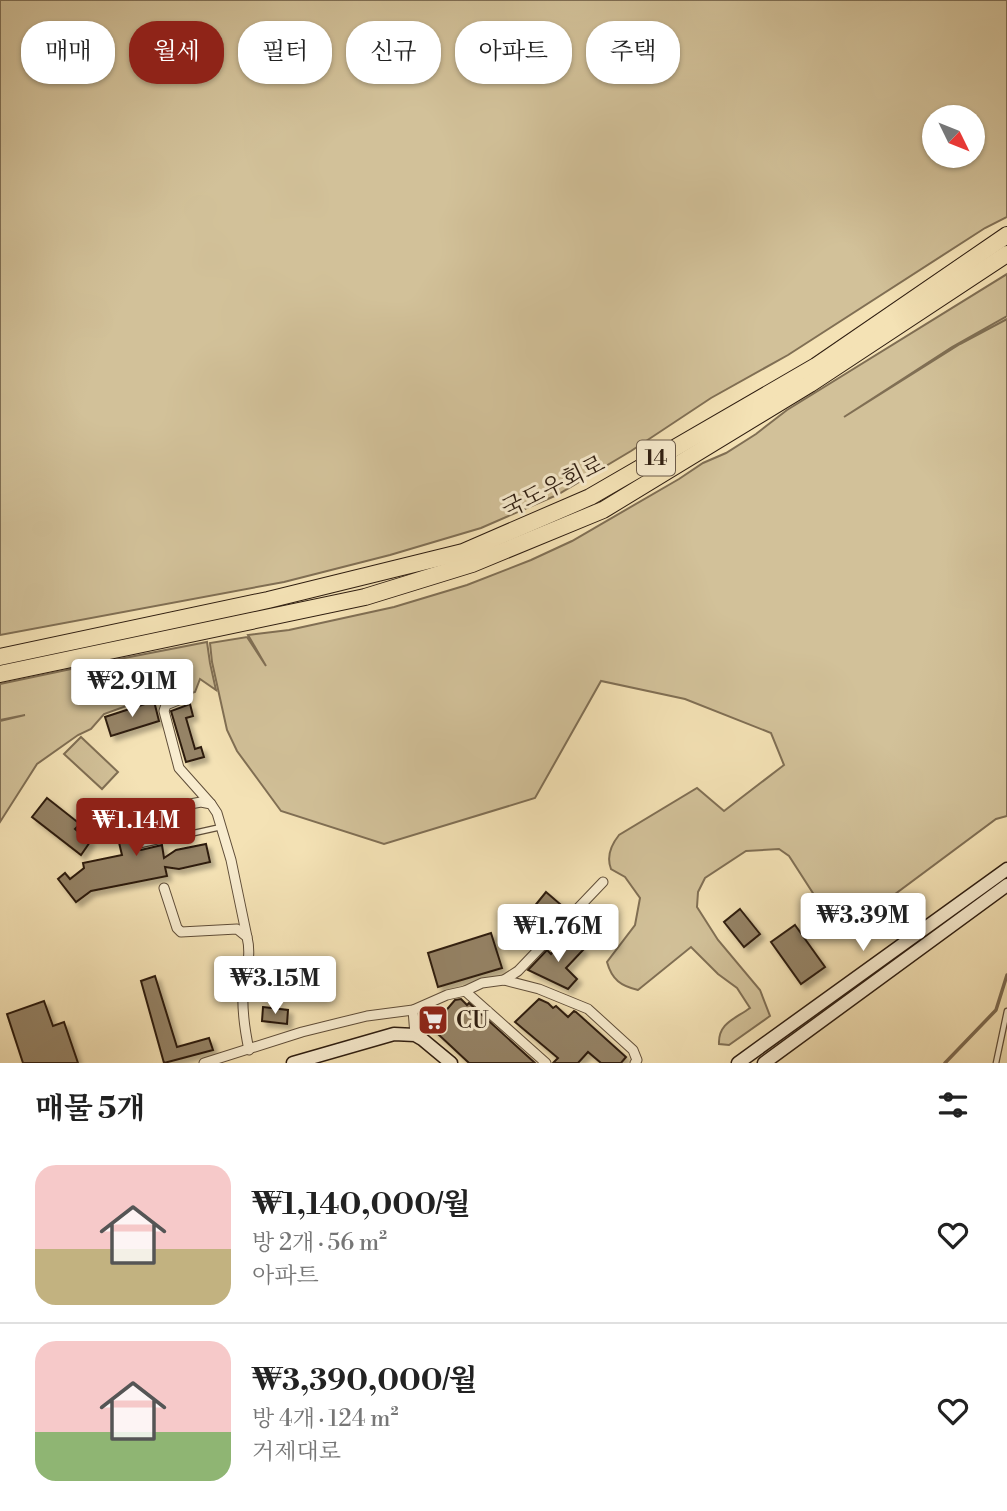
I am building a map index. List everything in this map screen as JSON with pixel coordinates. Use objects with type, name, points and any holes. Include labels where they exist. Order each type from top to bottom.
[{"type":"highway","name":"국도우회로","points":[[0,657],[268,600],[463,552],[590,496],[816,366],[1007,235]]},
{"type":"highway","name":"국도우회로","points":[[0,674],[365,597],[472,564],[603,509],[810,384],[1007,254]]},
{"type":"main road","points":[[737,1063],[1007,870]]},
{"type":"main road","points":[[764,1063],[1007,885]]},
{"type":"main road","points":[[293,1063],[323,1059],[394,1034],[415,1035],[451,1063]]},
{"type":"street","points":[[181,699],[166,705],[163,711],[180,768],[217,813],[231,860],[250,958],[243,993],[244,1025],[249,1050]]},
{"type":"street","points":[[121,814],[201,802],[211,804]]},
{"type":"street","points":[[504,980],[518,971],[603,882]]},
{"type":"street","points":[[164,888],[177,928],[181,932],[237,929],[247,937]]},
{"type":"street","points":[[204,1063],[322,1027],[367,1016],[413,1010],[482,983],[504,980],[539,989],[588,1009],[634,1050],[637,1060],[635,1063]]},
{"type":"street","points":[[465,990],[546,1063]]},
{"type":"street","points":[[413,1010],[415,1035]]},
{"type":"lane","points":[[140,845],[221,828]]},
{"type":"lane","points":[[996,1063],[1007,1011]]},
{"type":"shaded area","points":[[0,0],[1007,0],[1007,217],[985,228],[788,355],[711,398],[631,451],[557,495],[481,528],[284,582],[0,635]]},
{"type":"shaded area","points":[[1007,274],[1007,316],[952,347],[844,417],[960,344],[1007,319],[1007,816],[996,819],[840,935],[789,856],[779,849],[746,851],[705,878],[698,892],[697,907],[718,940],[760,990],[770,1016],[729,1045],[719,1044],[721,1031],[728,1022],[750,1008],[737,988],[718,974],[691,947],[638,990],[615,978],[607,962],[635,925],[640,898],[625,877],[611,869],[609,855],[619,835],[697,788],[724,811],[784,765],[771,733],[685,699],[601,681],[535,798],[384,844],[281,811],[237,751],[227,730],[210,643],[247,637],[266,666],[248,635],[289,630],[394,607],[467,585],[531,560],[572,541],[703,463],[726,453],[787,410]]},
{"type":"shaded area","points":[[207,642],[216,690],[200,679],[195,692],[159,703],[154,696],[104,714],[91,729],[37,764],[0,822],[0,721],[25,715],[0,720],[0,684]]},
{"type":"shaded area","points":[[81,737],[118,772],[102,789],[64,754]]},
{"type":"building","points":[[154,701],[159,721],[111,736],[105,717]]},
{"type":"building","points":[[190,704],[193,716],[186,718],[195,749],[201,747],[204,757],[186,762],[171,711]]},
{"type":"building","points":[[47,798],[80,824],[75,829],[90,842],[81,855],[32,817]]},
{"type":"building","points":[[182,813],[186,830],[139,840],[136,848],[141,850],[162,845],[164,858],[176,850],[206,844],[210,862],[179,869],[165,867],[167,876],[91,891],[76,902],[58,879],[65,873],[70,879],[84,868],[83,863],[122,855],[115,826]]},
{"type":"building","points":[[546,892],[567,910],[549,928],[541,921],[525,942],[508,929],[519,913],[525,918]]},
{"type":"building","points":[[740,909],[760,934],[744,947],[724,922]]},
{"type":"building","points":[[795,925],[825,967],[801,984],[771,942]]},
{"type":"building","points":[[491,933],[502,968],[438,987],[428,953]]},
{"type":"building","points":[[568,936],[583,950],[566,968],[577,979],[568,989],[528,970],[547,950],[551,954]]},
{"type":"building","points":[[155,976],[177,1047],[209,1038],[213,1050],[164,1063],[141,981]]},
{"type":"building","points":[[461,999],[467,1005],[469,1003],[535,1063],[469,1063],[424,1021],[436,1008],[443,1014],[455,1000]]},
{"type":"building","points":[[539,999],[553,1008],[556,1006],[568,1017],[576,1012],[626,1057],[621,1063],[601,1063],[588,1052],[578,1063],[553,1063],[558,1058],[515,1022]]},
{"type":"building","points":[[44,1001],[53,1026],[64,1022],[78,1063],[23,1063],[7,1014]]},
{"type":"building","points":[[263,1007],[288,1010],[287,1024],[262,1021]]},
{"type":"waterway","points":[[945,1063],[996,1010],[1007,975]]},
{"type":"place","name":"CU","points":[[433,1020]]}]
